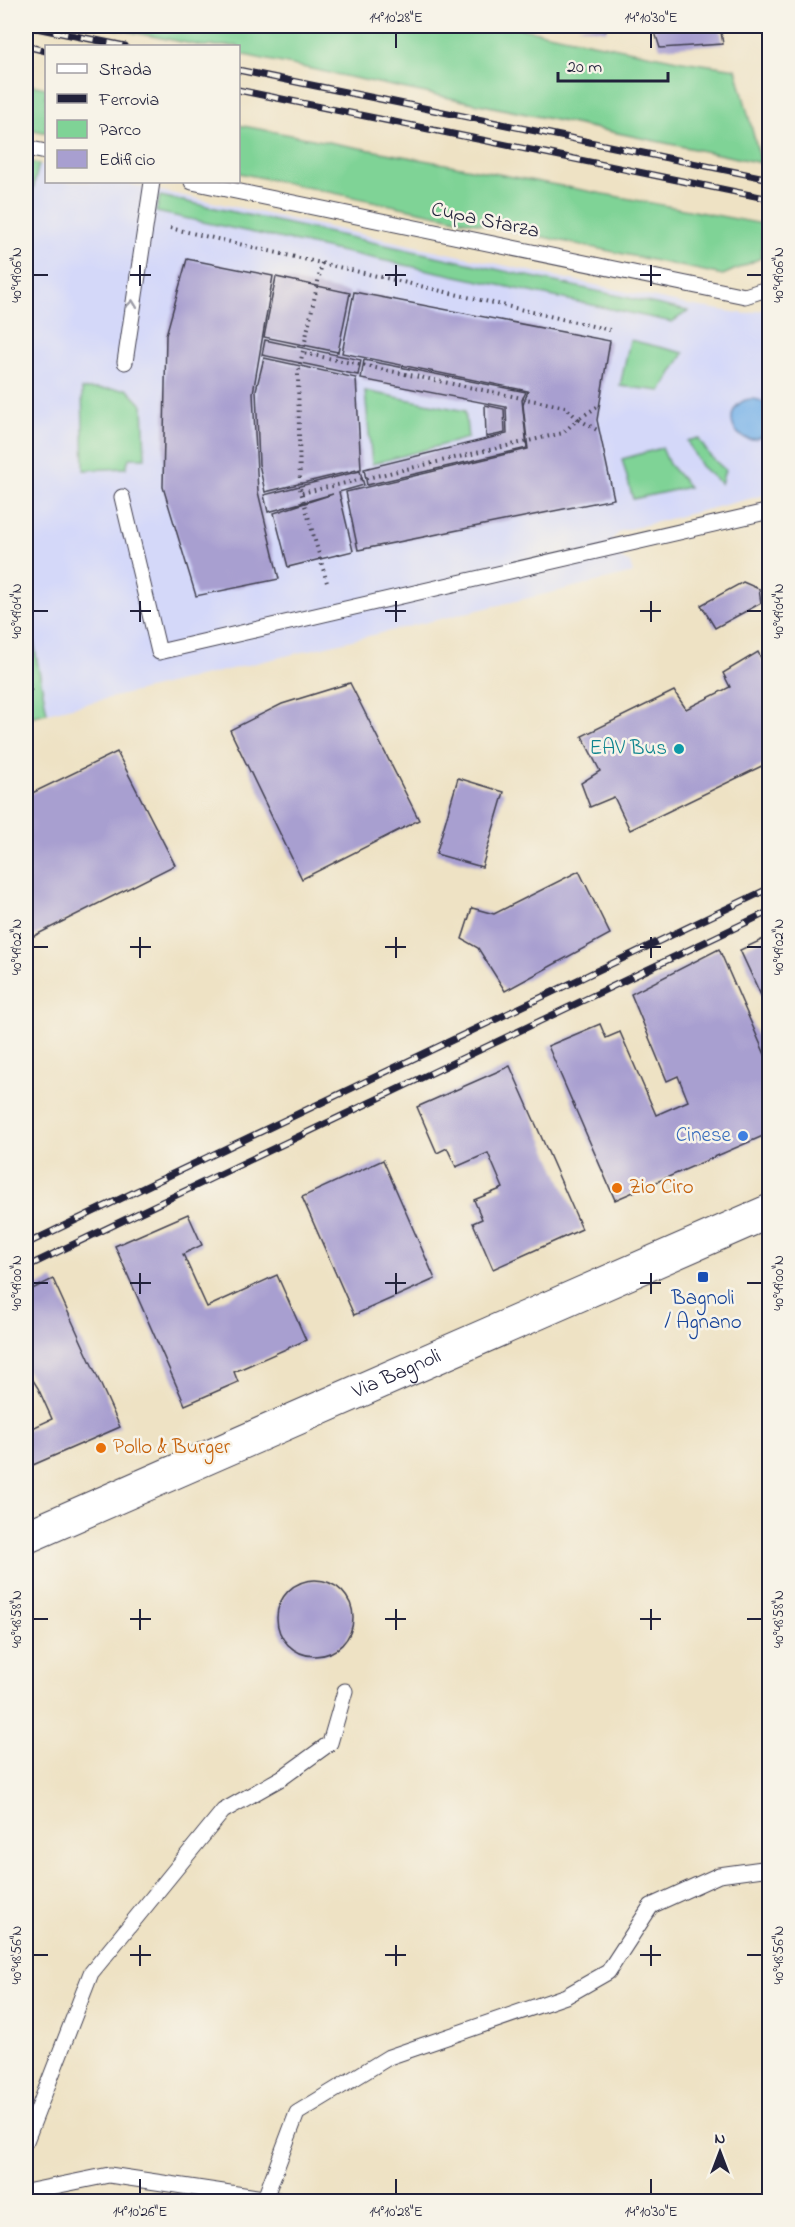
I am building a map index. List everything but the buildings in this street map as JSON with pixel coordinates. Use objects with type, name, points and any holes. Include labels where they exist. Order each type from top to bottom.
[{"type":"street","name":"Via Bagnoli","points":[[26,1537],[770,1211]]},
{"type":"lane","points":[[26,148],[45,152]]},
{"type":"lane","points":[[125,362],[152,183]]},
{"type":"lane","name":"Cupa Starza","points":[[197,183],[745,296],[770,288]]},
{"type":"lane","points":[[122,497],[159,652],[770,511]]},
{"type":"lane","points":[[26,2141],[91,1973],[223,1811],[283,1777],[330,1743],[345,1691]]},
{"type":"lane","points":[[265,2198],[297,2113],[388,2057],[566,1996],[608,1972],[651,1906],[719,1875],[770,1868]]},
{"type":"lane","points":[[26,2192],[109,2175],[291,2202]]},
{"type":"path","points":[[168,228],[614,331]]},
{"type":"path","points":[[322,263],[298,374],[302,493],[335,611]]},
{"type":"path","points":[[303,353],[564,407],[578,419],[597,430]]},
{"type":"path","points":[[302,493],[563,434],[578,419],[597,407]]},
{"type":"path","points":[[26,666],[31,695]]},
{"type":"shaded area","points":[[26,161],[45,166],[45,183],[124,183],[688,305],[746,314],[769,308],[769,494],[621,531],[611,540],[615,555],[630,563],[633,573],[26,718]]},
{"type":"green space","points":[[101,26],[508,26],[682,61],[736,69],[761,163],[240,54],[240,45],[197,45]]},
{"type":"green space","points":[[26,84],[45,88],[45,133],[26,128]]},
{"type":"green space","points":[[240,125],[763,224],[761,258],[723,275],[240,173]]},
{"type":"green space","points":[[26,161],[39,164],[26,219]]},
{"type":"green space","points":[[160,196],[688,311],[672,322],[156,212]]},
{"type":"green space","points":[[630,340],[684,353],[661,391],[620,386]]},
{"type":"green space","points":[[82,389],[127,389],[143,406],[145,458],[129,458],[126,468],[84,470]]},
{"type":"green space","points":[[365,391],[465,411],[468,438],[372,464]]},
{"type":"green space","points":[[698,438],[710,456],[725,470],[721,484],[701,466],[687,441]]},
{"type":"green space","points":[[662,448],[669,464],[689,487],[633,499],[622,459]]},
{"type":"green space","points":[[26,602],[47,713],[26,718]]},
{"type":"water","points":[[752,399],[760,400],[766,405],[771,411],[771,427],[766,433],[760,438],[752,439],[744,438],[738,433],[733,427],[732,419],[733,411],[738,405],[744,400]]},
{"type":"railway","points":[[26,26],[120,45]]},
{"type":"railway","points":[[26,46],[45,51]]},
{"type":"railway","points":[[240,70],[770,179]]},
{"type":"railway","points":[[240,90],[770,199]]},
{"type":"railway","points":[[26,1244],[770,888]]},
{"type":"railway","points":[[26,1267],[770,911]]},
{"type":"place","name":"EAV Bus","points":[[679,749]]},
{"type":"place","name":"Cinese","points":[[743,1136]]},
{"type":"place","name":"Zio Ciro","points":[[617,1188]]},
{"type":"place","name":"Bagnoli / Agnano","points":[[703,1277]]},
{"type":"place","name":"Pollo & Burger","points":[[101,1448]]}]
